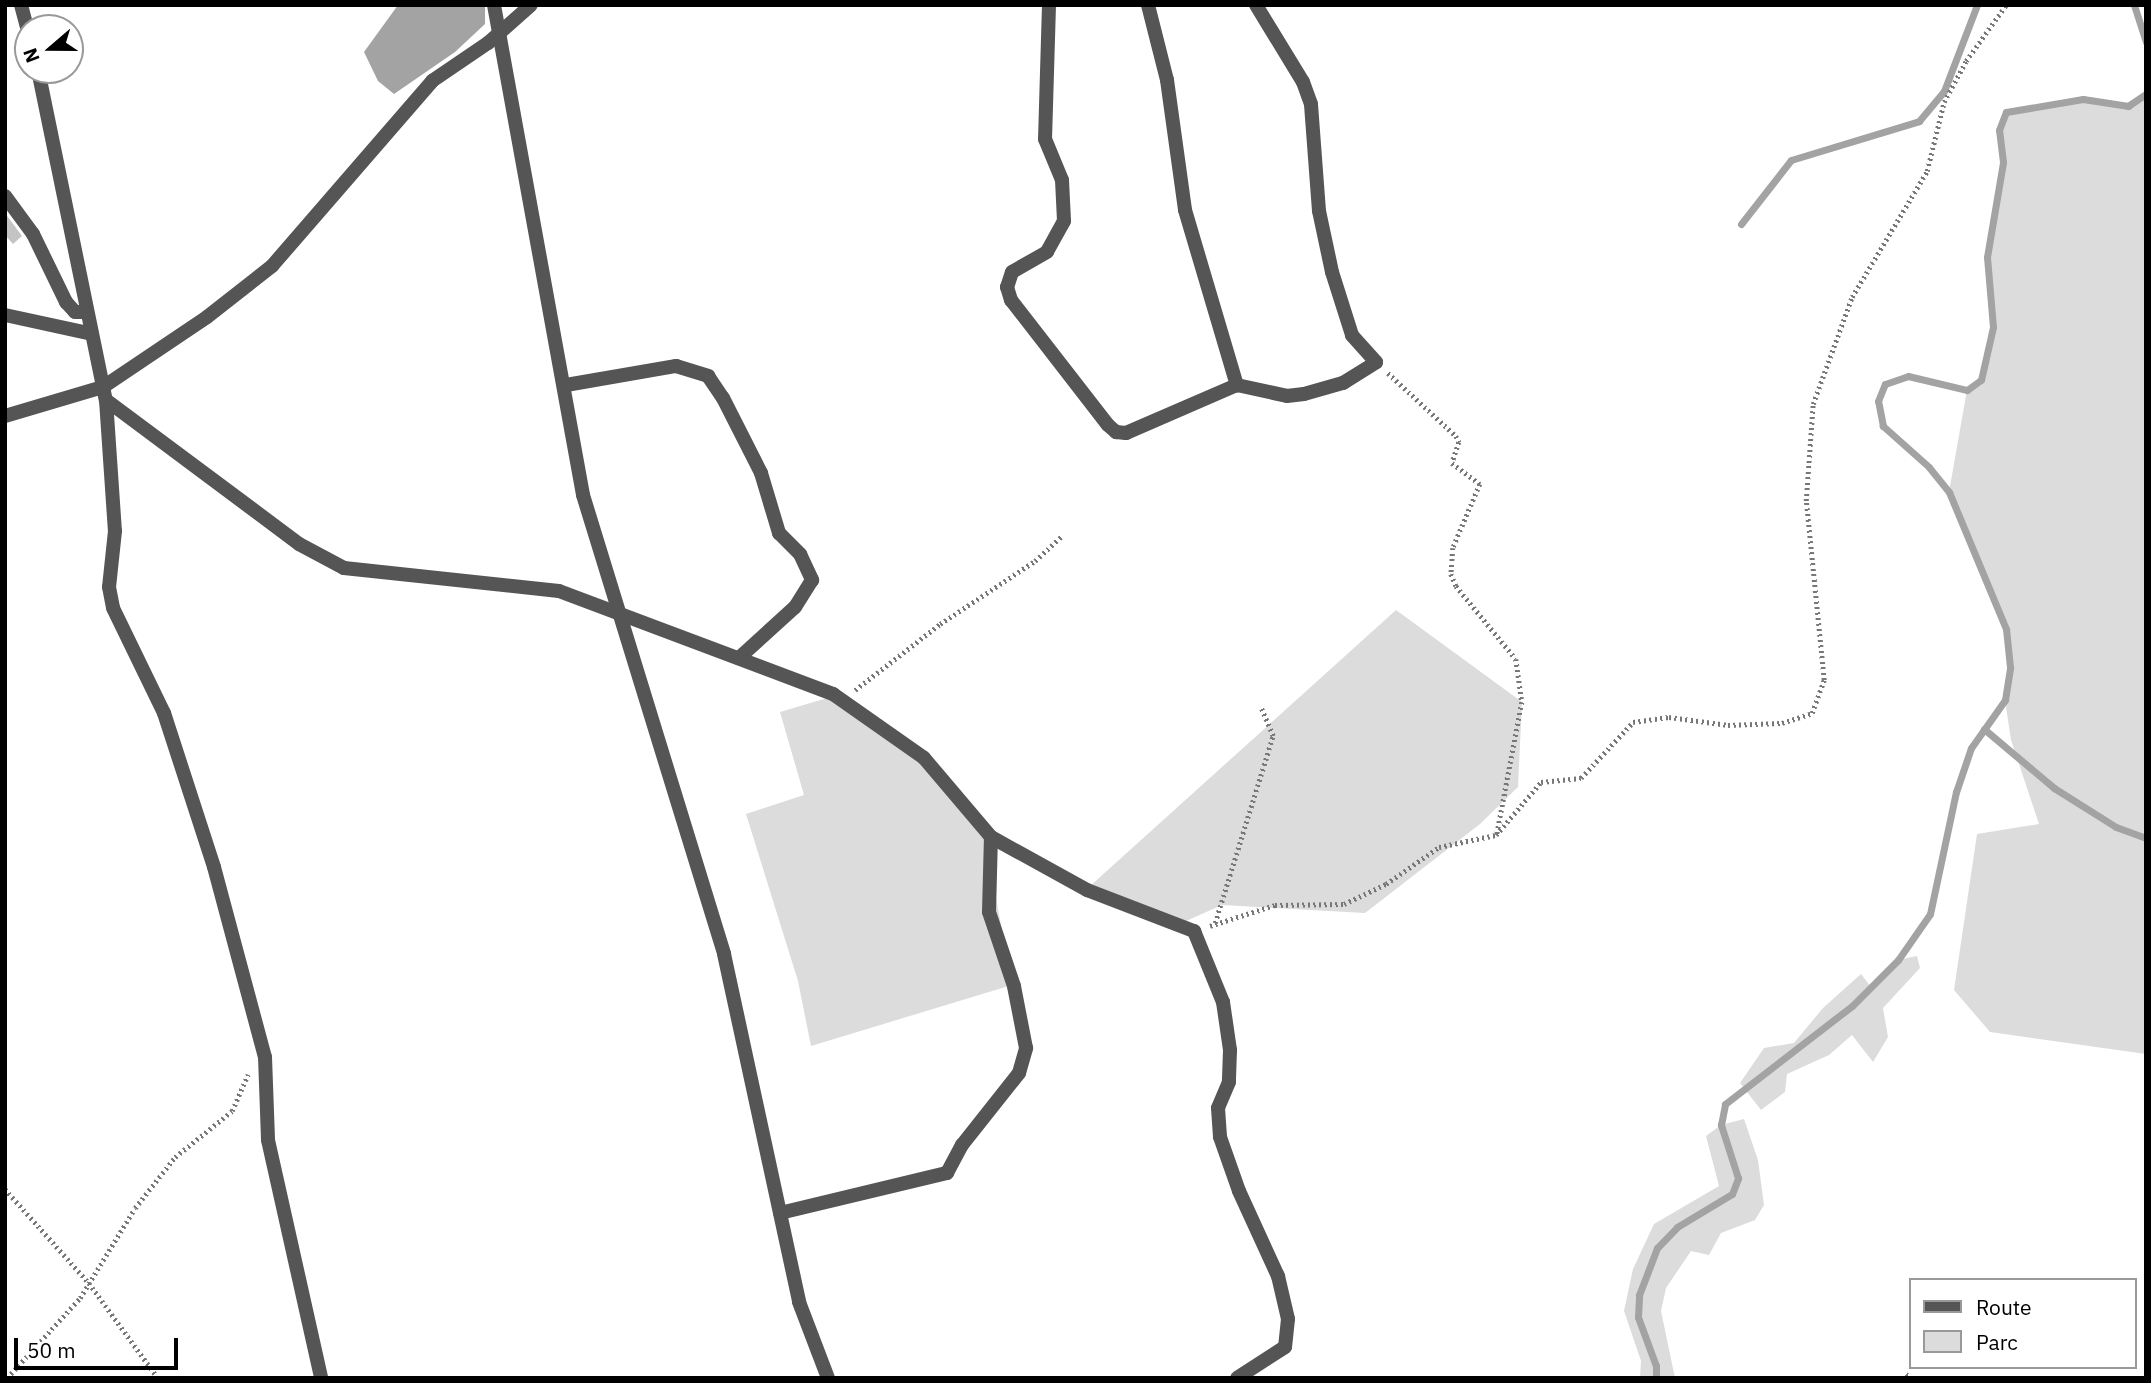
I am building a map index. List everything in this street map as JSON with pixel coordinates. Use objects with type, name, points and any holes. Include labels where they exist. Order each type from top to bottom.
[{"type":"street","points":[[494,5],[566,385],[583,495],[724,954],[800,1303],[828,1378]]},
{"type":"street","points":[[5,416],[104,393],[207,317],[272,266],[355,174],[415,98],[500,33],[531,5]]},
{"type":"street","points":[[1049,5],[1045,139],[1062,180],[1064,221],[1047,252],[1012,272],[1006,280],[1011,300],[1116,432],[1135,430],[1237,385],[1287,396],[1304,394],[1343,383],[1376,362],[1352,335],[1332,272],[1319,211],[1311,104],[1303,82],[1256,5]]},
{"type":"street","points":[[1148,5],[1167,80],[1185,210],[1237,385]]},
{"type":"street","points":[[41,84],[104,393],[114,531],[109,587],[113,608],[164,713],[214,867],[265,1057],[268,1140],[321,1378]]},
{"type":"street","points":[[5,196],[33,234],[66,302],[75,312],[86,312]]},
{"type":"street","points":[[5,315],[92,334]]},
{"type":"street","points":[[566,385],[676,366],[708,376],[723,398],[761,473],[779,533],[800,554],[812,580],[795,607],[739,658]]},
{"type":"street","points":[[104,393],[299,544],[344,568],[559,591],[843,699],[924,758],[991,837],[1087,890],[1194,931],[1223,1002],[1230,1050],[1229,1082],[1219,1108],[1220,1137],[1278,1276],[1288,1319],[1285,1347],[1237,1378]]},
{"type":"street","points":[[780,1213],[947,1173],[962,1145],[1019,1073],[1026,1048],[1014,986],[989,912],[991,837]]},
{"type":"path","points":[[1194,931],[1275,905],[1344,904],[1386,884],[1439,847],[1496,835],[1541,782],[1581,778],[1633,722],[1669,717],[1728,725],[1769,724],[1799,720],[1812,713],[1824,680],[1806,501],[1813,404],[1852,297],[1927,171],[1944,102],[1966,61],[2006,5]]},
{"type":"path","points":[[1376,362],[1456,436],[1459,442],[1452,463],[1479,481],[1452,548],[1451,574],[1456,586],[1516,659],[1522,702],[1496,835]]},
{"type":"path","points":[[843,699],[940,624],[1035,561],[1063,535]]},
{"type":"path","points":[[1215,924],[1272,736],[1261,708]]},
{"type":"path","points":[[7,1378],[89,1283],[135,1208],[175,1157],[232,1111],[251,1066]]},
{"type":"path","points":[[5,1189],[89,1283],[158,1378]]},
{"type":"green space","points":[[2146,94],[2146,1054],[1990,1032],[1954,990],[1977,834],[2039,824],[2011,740],[2005,700],[2010,667],[2006,629],[1949,492],[1967,390],[1981,380],[1993,327],[1987,257],[2003,162],[1999,130],[2006,112],[2083,99],[2128,106]]},
{"type":"green space","points":[[1396,610],[1522,702],[1518,787],[1480,824],[1365,913],[1222,905],[1186,921],[1089,887]]},
{"type":"green space","points":[[834,696],[921,757],[983,827],[1012,985],[811,1046],[798,981],[746,814],[804,795],[780,712]]},
{"type":"green space","points":[[1917,956],[1920,968],[1883,1008],[1888,1037],[1873,1062],[1852,1035],[1829,1055],[1787,1074],[1785,1092],[1761,1110],[1740,1083],[1764,1048],[1794,1043],[1823,1008],[1861,974],[1871,987],[1898,960]]},
{"type":"green space","points":[[1744,1119],[1758,1160],[1764,1205],[1755,1220],[1721,1233],[1709,1255],[1691,1251],[1666,1288],[1661,1311],[1675,1378],[1640,1378],[1641,1361],[1624,1311],[1633,1269],[1654,1224],[1719,1186],[1706,1136],[1721,1125]]},
{"type":"shaded area","points":[[398,5],[485,5],[485,24],[455,52],[394,94],[378,81],[364,52]]},
{"type":"building","points":[[5,213],[22,236],[13,244],[5,235]]},
{"type":"waterway","points":[[1741,224],[1791,160],[1919,121],[1944,91],[1977,5]]},
{"type":"waterway","points":[[2134,5],[2146,42]]},
{"type":"waterway","points":[[1656,1378],[1656,1366],[1638,1317],[1639,1295],[1657,1248],[1677,1227],[1732,1194],[1738,1178],[1721,1125],[1725,1104],[1852,1006],[1898,960],[1930,914],[1956,792],[1971,748],[2005,700],[2010,667],[2006,629],[1949,492],[1929,467],[1883,426],[1878,401],[1885,384],[1908,376],[1967,390],[1981,380],[1993,327],[1987,257],[2003,162],[1999,130],[2006,112],[2083,99],[2128,106],[2146,94]]},
{"type":"waterway","points":[[1984,729],[2054,788],[2116,827],[2146,838]]}]
